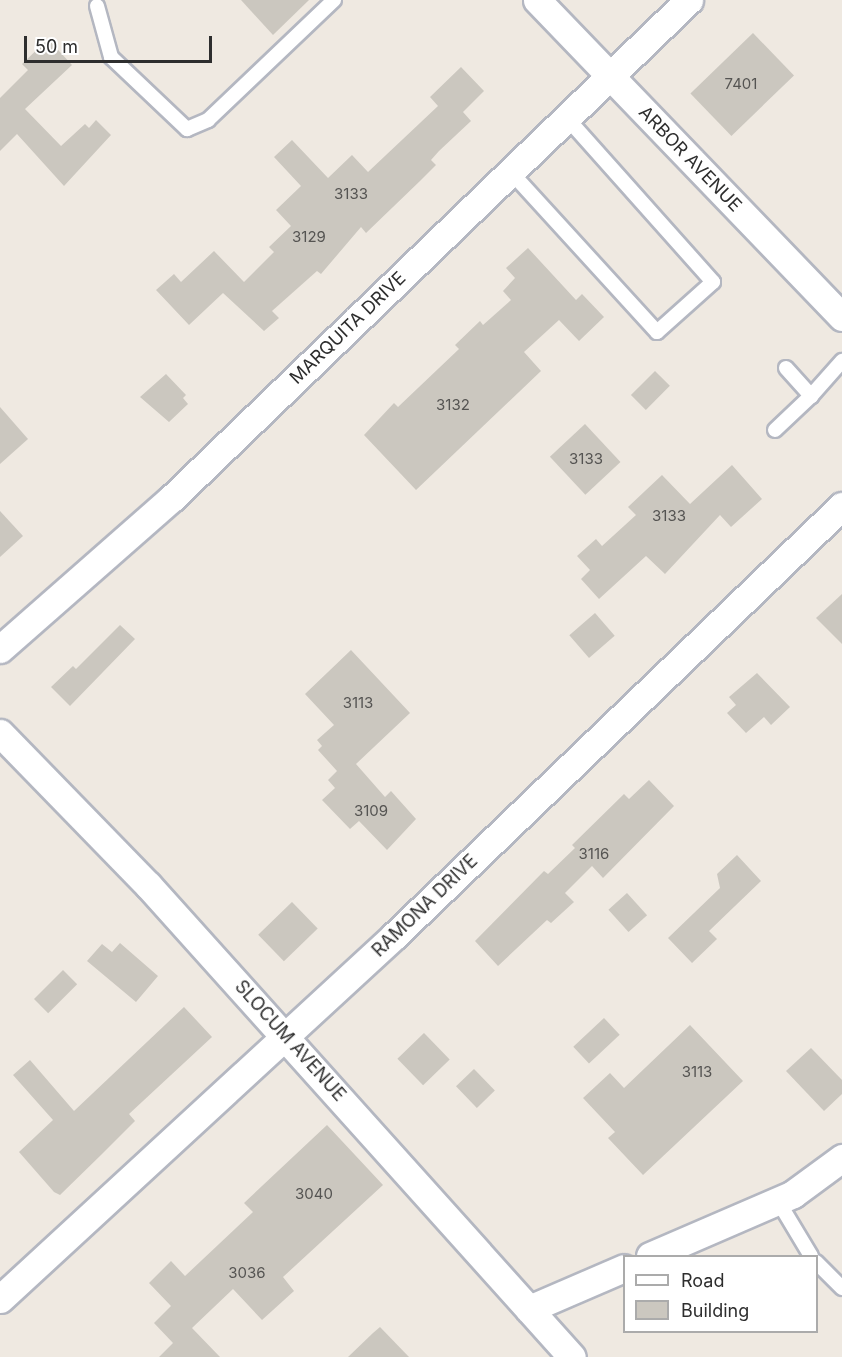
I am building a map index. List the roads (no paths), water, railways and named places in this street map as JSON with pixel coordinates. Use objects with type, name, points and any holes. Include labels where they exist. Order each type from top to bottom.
[{"type":"street","name":"ARBOR AVENUE","points":[[537,0],[842,317]]},
{"type":"street","name":"MARQUITA DRIVE","points":[[0,649],[172,498],[689,0]]},
{"type":"street","name":"RAMONA DRIVE","points":[[0,1299],[286,1035],[842,506]]},
{"type":"street","name":"SLOCUM AVENUE","points":[[0,733],[286,1035],[572,1357]]},
{"type":"street","points":[[655,1255],[778,1201],[842,1158]]},
{"type":"street","points":[[529,1310],[623,1268]]},
{"type":"lane","points":[[97,2],[111,57],[187,129],[208,120],[334,0]]},
{"type":"lane","points":[[510,171],[657,332],[713,282],[566,117]]},
{"type":"lane","points":[[775,430],[811,396],[842,361]]},
{"type":"lane","points":[[786,368],[811,396]]},
{"type":"lane","points":[[778,1201],[810,1255]]},
{"type":"lane","points":[[818,1264],[842,1288]]}]
